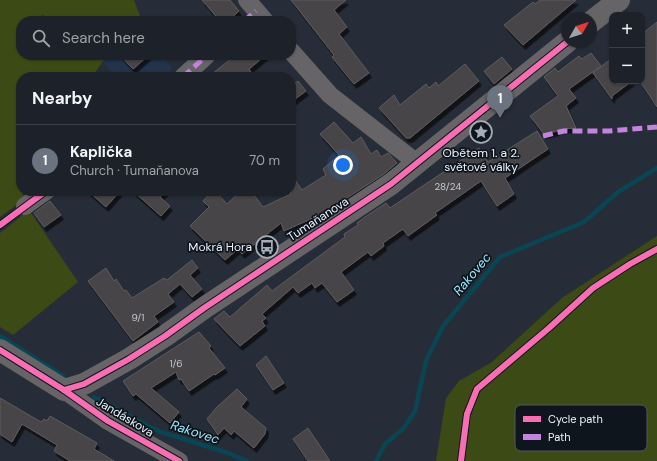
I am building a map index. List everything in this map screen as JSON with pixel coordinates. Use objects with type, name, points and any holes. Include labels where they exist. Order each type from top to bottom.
[{"type":"street","points":[[597,17],[619,0]]},
{"type":"street","name":"Tumaňanova","points":[[64,390],[84,384],[136,355],[210,303],[391,184],[561,47]]},
{"type":"street","points":[[296,57],[330,95],[418,163]]},
{"type":"street","points":[[188,72],[202,60]]},
{"type":"street","points":[[25,206],[39,196]]},
{"type":"street","name":"Jandáskova","points":[[0,350],[64,390],[108,421],[178,461]]},
{"type":"shaded area","points":[[165,60],[172,68],[170,72],[111,72],[103,61]]},
{"type":"green space","points":[[0,0],[134,0],[140,16],[16,16],[16,60],[104,60],[95,72],[16,72],[16,196],[24,197],[22,201],[0,217]]},
{"type":"green space","points":[[29,210],[78,282],[13,335],[0,327],[0,233]]},
{"type":"green space","points":[[657,236],[657,461],[436,461],[446,398],[459,381],[492,362],[562,298]]},
{"type":"building","points":[[202,0],[230,0],[239,11],[234,16],[216,16]]},
{"type":"building","points":[[291,0],[346,0],[334,10],[347,27],[339,34],[369,73],[354,84],[332,57],[334,55]]},
{"type":"building","points":[[540,0],[576,0],[523,45],[504,25],[533,2],[535,4]]},
{"type":"building","points":[[657,22],[657,107],[642,84],[645,84],[645,32]]},
{"type":"building","points":[[591,53],[601,66],[569,89],[576,98],[566,106],[576,128],[559,129],[557,131],[544,134],[530,116],[558,96],[544,77],[555,68],[558,72],[579,56],[582,59]]},
{"type":"building","points":[[502,57],[512,69],[494,84],[484,71]]},
{"type":"building","points":[[125,60],[143,60],[133,69]]},
{"type":"building","points":[[230,60],[260,60],[249,69],[251,72],[214,72]]},
{"type":"building","points":[[609,60],[609,84],[628,84],[612,96],[612,99],[593,73]]},
{"type":"building","points":[[465,64],[479,81],[410,138],[406,138],[379,108],[394,95],[400,105],[426,84],[429,88],[436,82],[438,86]]},
{"type":"building","points":[[298,81],[306,91],[296,98],[296,82]]},
{"type":"building","points":[[334,122],[353,143],[361,137],[371,154],[377,150],[381,157],[388,153],[397,163],[384,174],[322,214],[284,231],[281,223],[242,254],[238,249],[225,260],[190,226],[209,207],[203,201],[208,196],[220,196],[227,204],[236,196],[255,196],[263,207],[287,196],[296,196],[296,181],[302,190],[326,175],[323,169],[339,155],[320,134]]},
{"type":"building","points":[[537,131],[548,149],[505,178],[514,194],[497,206],[481,181],[435,213],[437,215],[408,236],[403,229],[383,243],[384,246],[371,256],[368,252],[341,272],[354,290],[337,302],[322,283],[315,288],[312,283],[298,293],[293,287],[262,314],[266,318],[262,321],[265,326],[240,346],[214,319],[224,311],[230,317],[267,285],[272,291],[345,237],[344,234],[358,225],[357,223],[365,217],[386,203],[390,208],[479,148],[488,162]]},
{"type":"building","points":[[94,196],[116,196],[106,207]]},
{"type":"building","points":[[139,196],[161,196],[160,197],[170,206],[161,216]]},
{"type":"building","points":[[50,201],[61,215],[44,227],[34,213]]},
{"type":"building","points":[[192,260],[198,268],[190,275],[202,289],[192,297],[180,284],[168,294],[174,302],[154,316],[158,322],[133,341],[88,281],[106,268],[114,281],[116,279],[124,291],[126,290],[132,298],[164,278],[167,280]]},
{"type":"building","points":[[199,332],[211,346],[209,348],[225,368],[189,391],[181,379],[179,380],[176,372],[151,388],[179,412],[170,423],[136,394],[133,396],[123,381]]},
{"type":"building","points":[[266,356],[284,383],[273,390],[256,365]]},
{"type":"building","points":[[237,389],[247,399],[241,407],[266,428],[265,434],[254,448],[234,431],[231,435],[224,428],[218,435],[207,419],[217,407]]},
{"type":"building","points":[[0,398],[41,422],[44,419],[47,421],[50,416],[97,443],[94,449],[114,461],[70,461],[54,451],[57,445],[22,424],[12,442],[0,434]]},
{"type":"building","points":[[308,428],[330,461],[308,461],[293,439]]},
{"type":"waterway","name":"Rakovec","points":[[376,461],[385,444],[404,428],[415,411],[426,361],[443,326],[500,257],[584,222],[618,192],[657,168]]},
{"type":"waterway","name":"Rakovec","points":[[0,336],[63,376]]},
{"type":"waterway","name":"Rakovec","points":[[94,397],[158,431],[228,453],[247,461]]},
{"type":"marked path","points":[[250,16],[256,11]]},
{"type":"marked path","points":[[188,72],[202,60]]},
{"type":"marked path","points":[[543,136],[564,131],[609,131],[657,127]]},
{"type":"cycle path","points":[[64,390],[84,384],[129,359],[391,184],[561,47]]},
{"type":"cycle path","points":[[0,225],[39,196]]},
{"type":"cycle path","points":[[461,461],[467,414],[477,389],[549,328],[593,288],[630,264],[657,249]]},
{"type":"cycle path","points":[[0,350],[64,390],[108,421],[179,461]]},
{"type":"place","name":"Kaplička","points":[[500,118]]},
{"type":"place","name":"Obětem 1. a 2. světové války","points":[[481,132]]},
{"type":"place","name":"Mokrá Hora","points":[[267,247]]}]
